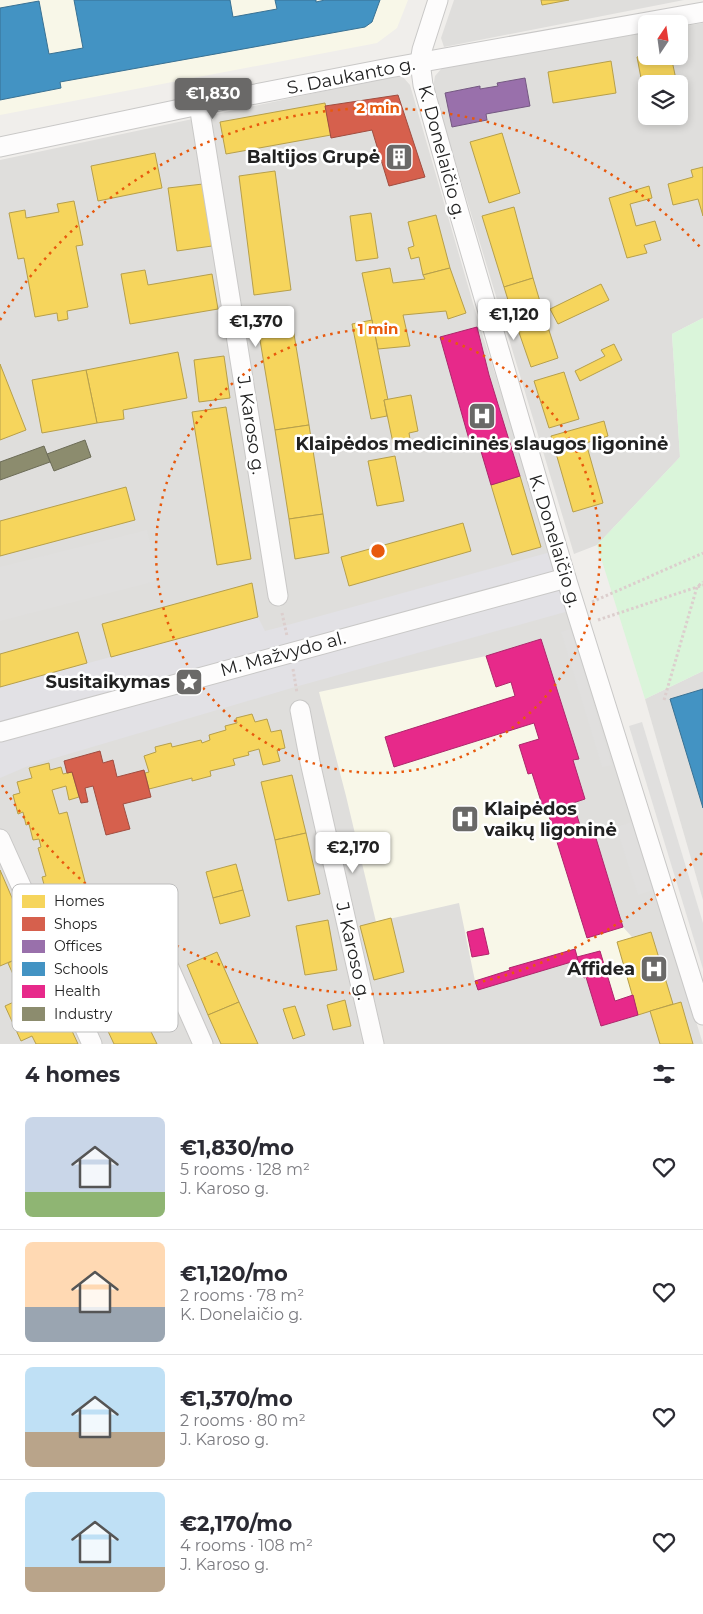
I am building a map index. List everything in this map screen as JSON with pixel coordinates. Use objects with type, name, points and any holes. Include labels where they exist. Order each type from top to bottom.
[{"type":"street","points":[[420,62],[438,0]]},
{"type":"street","name":"S. Daukanto g.","points":[[0,148],[420,62],[703,12]]},
{"type":"street","name":"K. Donelaičio g.","points":[[420,62],[423,85],[460,216],[566,578],[703,1015]]},
{"type":"street","name":"J. Karoso g.","points":[[199,106],[278,596]]},
{"type":"street","name":"M. Mažvydo al.","points":[[0,732],[566,578]]},
{"type":"street","name":"J. Karoso g.","points":[[300,710],[374,1044]]},
{"type":"street","points":[[0,840],[20,884]]},
{"type":"street","points":[[178,988],[203,1044]]},
{"type":"street","points":[[87,1032],[92,1044]]},
{"type":"path","points":[[578,617],[703,553]]},
{"type":"path","points":[[578,617],[697,588],[703,583]]},
{"type":"path","points":[[664,700],[697,588]]},
{"type":"shaded area","points":[[0,0],[408,0],[397,28],[377,43],[0,115]]},
{"type":"shaded area","points":[[454,0],[684,0],[444,47],[441,38]]},
{"type":"shaded area","points":[[703,23],[703,318],[672,334],[680,457],[597,545],[574,554],[433,88],[435,76],[442,68],[454,63],[638,33],[638,65],[688,65],[688,26]]},
{"type":"shaded area","points":[[395,76],[402,76],[410,85],[479,324],[550,545],[703,1044],[0,1044],[0,160]]},
{"type":"shaded area","points":[[147,530],[160,580],[0,621],[0,567]]},
{"type":"shaded area","points":[[558,550],[576,609],[295,687],[28,766],[0,778],[0,687],[258,617],[265,631]]},
{"type":"shaded area","points":[[571,629],[612,765],[602,767],[561,632]]},
{"type":"shaded area","name":"Klaipėdos vaikų ligoninė","points":[[541,639],[579,759],[573,761],[585,799],[573,803],[584,838],[595,835],[623,927],[632,937],[651,932],[673,1004],[601,1026],[587,978],[584,978],[574,949],[510,968],[510,970],[475,981],[459,903],[376,922],[319,692],[486,656]]},
{"type":"shaded area","points":[[703,671],[703,900],[645,699]]},
{"type":"shaded area","points":[[642,722],[703,923],[703,969],[629,726]]},
{"type":"shaded area","points":[[632,822],[653,890],[638,895],[616,827]]},
{"type":"green space","points":[[703,318],[703,671],[645,699],[597,545],[680,457],[672,334]]},
{"type":"building: Homes","points":[[541,0],[569,0],[542,5]]},
{"type":"building: Homes","points":[[611,61],[616,93],[553,103],[548,72]]},
{"type":"building: Homes","points":[[639,65],[673,65],[675,75],[640,75]]},
{"type":"building: Homes","points":[[325,103],[331,135],[226,154],[220,122]]},
{"type":"building: Homes","points":[[502,133],[520,193],[489,203],[470,142]]},
{"type":"building: Homes","points":[[155,153],[162,188],[98,201],[91,166]]},
{"type":"building: Homes","points":[[703,167],[703,216],[698,199],[673,205],[668,184],[693,177],[691,170]]},
{"type":"building: Homes","points":[[275,171],[291,290],[254,295],[239,176]]},
{"type":"building: Homes","points":[[203,184],[212,246],[177,251],[168,188]]},
{"type":"building: Homes","points":[[649,186],[652,198],[630,204],[636,226],[655,221],[661,240],[644,245],[647,253],[627,258],[609,198]]},
{"type":"building: Homes","points":[[74,201],[83,245],[76,246],[88,307],[67,311],[68,319],[58,321],[57,313],[35,317],[24,258],[18,259],[9,213],[25,210],[26,218],[59,212],[57,204]]},
{"type":"building: Homes","points":[[514,207],[533,278],[504,287],[482,216]]},
{"type":"building: Homes","points":[[371,213],[378,258],[356,261],[350,216]]},
{"type":"building: Homes","points":[[436,215],[450,268],[423,275],[419,257],[411,259],[408,248],[414,246],[408,222]]},
{"type":"building: Homes","points":[[390,268],[393,283],[425,279],[423,275],[450,268],[466,313],[448,319],[446,311],[403,315],[410,346],[378,349],[362,273]]},
{"type":"building: Homes","points":[[145,270],[148,285],[212,274],[218,309],[130,324],[121,274]]},
{"type":"building: Homes","points":[[533,278],[541,305],[512,313],[504,287]]},
{"type":"building: Homes","points":[[601,284],[609,300],[558,324],[550,309]]},
{"type":"building: Homes","points":[[543,312],[558,358],[531,367],[515,321]]},
{"type":"building: Homes","points":[[372,320],[388,400],[384,400],[387,416],[371,419],[352,324]]},
{"type":"building: Homes","points":[[292,322],[309,425],[275,430],[258,328]]},
{"type":"building: Homes","points":[[614,344],[622,360],[580,381],[575,371],[605,356],[601,350]]},
{"type":"building: Homes","points":[[178,352],[187,398],[123,410],[124,419],[97,423],[86,370]]},
{"type":"building: Homes","points":[[224,356],[230,398],[199,402],[194,360]]},
{"type":"building: Homes","points":[[0,364],[26,430],[0,440]]},
{"type":"building: Homes","points":[[86,370],[97,423],[42,433],[32,380]]},
{"type":"building: Homes","points":[[564,372],[579,419],[549,428],[534,381]]},
{"type":"building: Homes","points":[[411,395],[418,431],[409,433],[410,439],[393,443],[384,400]]},
{"type":"building: Homes","points":[[226,407],[251,559],[217,565],[192,412]]},
{"type":"building: Homes","points":[[604,421],[608,436],[586,443],[603,503],[573,512],[551,436]]},
{"type":"building: Homes","points":[[309,425],[323,514],[289,519],[275,430]]},
{"type":"building: Homes","points":[[395,456],[404,501],[377,506],[368,461]]},
{"type":"building: Homes","points":[[520,476],[541,547],[512,555],[491,485]]},
{"type":"building: Homes","points":[[126,487],[135,520],[0,556],[0,521]]},
{"type":"building: Homes","points":[[323,514],[329,553],[295,559],[289,519]]},
{"type":"building: Homes","points":[[463,523],[471,551],[349,586],[341,557]]},
{"type":"building: Homes","points":[[252,583],[258,617],[111,657],[102,624]]},
{"type":"building: Homes","points":[[78,632],[87,663],[0,687],[0,654]]},
{"type":"building: Homes","points":[[252,714],[255,722],[267,719],[271,732],[281,730],[285,748],[277,750],[280,761],[263,765],[259,749],[248,752],[249,755],[233,759],[235,765],[210,771],[211,776],[192,781],[192,778],[149,789],[145,773],[149,772],[144,756],[156,752],[155,747],[171,743],[172,747],[201,740],[202,743],[210,740],[209,735],[226,730],[225,726],[237,723],[236,718]]},
{"type":"building: Homes","points":[[49,763],[50,770],[61,767],[63,774],[72,772],[79,797],[69,800],[66,786],[52,790],[59,814],[67,812],[86,884],[44,884],[42,877],[46,876],[38,848],[41,847],[39,839],[33,840],[29,824],[26,825],[23,812],[18,814],[13,795],[20,793],[17,782],[32,778],[29,768]]},
{"type":"building: Homes","points":[[292,775],[306,833],[275,840],[261,782]]},
{"type":"building: Homes","points":[[306,833],[320,894],[288,901],[275,840]]},
{"type":"building: Homes","points":[[236,864],[243,890],[213,898],[206,872]]},
{"type":"building: Homes","points":[[0,870],[12,898],[12,961],[0,966]]},
{"type":"building: Homes","points":[[243,890],[250,916],[220,924],[213,898]]},
{"type":"building: Homes","points":[[391,918],[404,972],[374,980],[360,926]]},
{"type":"building: Homes","points":[[328,920],[337,970],[305,975],[296,926]]},
{"type":"building: Homes","points":[[651,932],[673,1004],[638,1015],[617,942]]},
{"type":"building: Homes","points":[[217,952],[239,1002],[208,1015],[187,965]]},
{"type":"building: Homes","points":[[12,961],[12,972],[8,963]]},
{"type":"building: Homes","points":[[345,1000],[351,1026],[333,1030],[327,1005]]},
{"type":"building: Homes","points":[[239,1002],[258,1044],[221,1044],[208,1015]]},
{"type":"building: Homes","points":[[681,1002],[693,1044],[660,1044],[650,1011]]},
{"type":"building: Homes","points":[[12,1003],[12,1021],[5,1006]]},
{"type":"building: Homes","points":[[295,1006],[305,1035],[293,1039],[283,1009]]},
{"type":"building: Homes","points":[[17,1032],[73,1032],[78,1044],[36,1044],[32,1036],[21,1041]]},
{"type":"building: Homes","points":[[108,1032],[151,1032],[157,1044],[114,1044]]},
{"type":"building: Shops","name":"Baltijos Grupė","points":[[398,95],[425,177],[389,186],[372,130],[331,138],[325,106]]},
{"type":"building: Shops","points":[[100,751],[103,763],[113,760],[117,777],[144,770],[151,797],[123,804],[130,829],[106,835],[93,786],[85,788],[88,802],[81,803],[72,772],[67,773],[64,761]]},
{"type":"building: Offices","points":[[525,78],[530,106],[486,114],[487,120],[452,127],[445,93],[480,86],[480,89],[498,86],[497,83]]},
{"type":"building: Schools","points":[[74,0],[230,0],[233,17],[277,9],[275,0],[316,0],[316,2],[325,0],[380,0],[372,22],[365,27],[60,82],[61,88],[0,100],[0,8],[39,1],[49,54],[83,48]]},
{"type":"building: Schools","points":[[703,689],[703,808],[670,699]]},
{"type":"building: Health","name":"Klaipėdos medicininės slaugos ligoninė","points":[[477,327],[489,375],[520,476],[491,485],[480,448],[472,450],[440,337]]},
{"type":"building: Health","points":[[541,639],[579,759],[573,760],[585,799],[573,803],[584,838],[595,835],[623,927],[587,938],[547,810],[544,811],[532,773],[528,774],[519,745],[539,739],[534,723],[394,767],[385,737],[515,696],[511,682],[496,687],[486,656]]},
{"type":"building: Health","points":[[483,928],[489,954],[472,957],[467,932]]},
{"type":"building: Health","points":[[575,949],[578,960],[478,990],[475,981],[510,970],[509,968]]},
{"type":"building: Health","points":[[600,951],[615,1001],[633,995],[638,1015],[601,1026],[586,977],[584,978],[577,957]]},
{"type":"building: Industry","points":[[85,440],[91,457],[54,471],[47,454]]},
{"type":"building: Industry","points":[[44,446],[50,462],[0,480],[0,462]]},
{"type":"place","name":"Baltijos Grupė","points":[[399,157]]},
{"type":"place","name":"Klaipėdos medicininės slaugos ligoninė","points":[[482,416]]},
{"type":"place","name":"Susitaikymas","points":[[189,682]]},
{"type":"place","name":"Klaipėdos vaikų ligoninė","points":[[465,819]]},
{"type":"place","name":"Affidea","points":[[654,969]]}]
